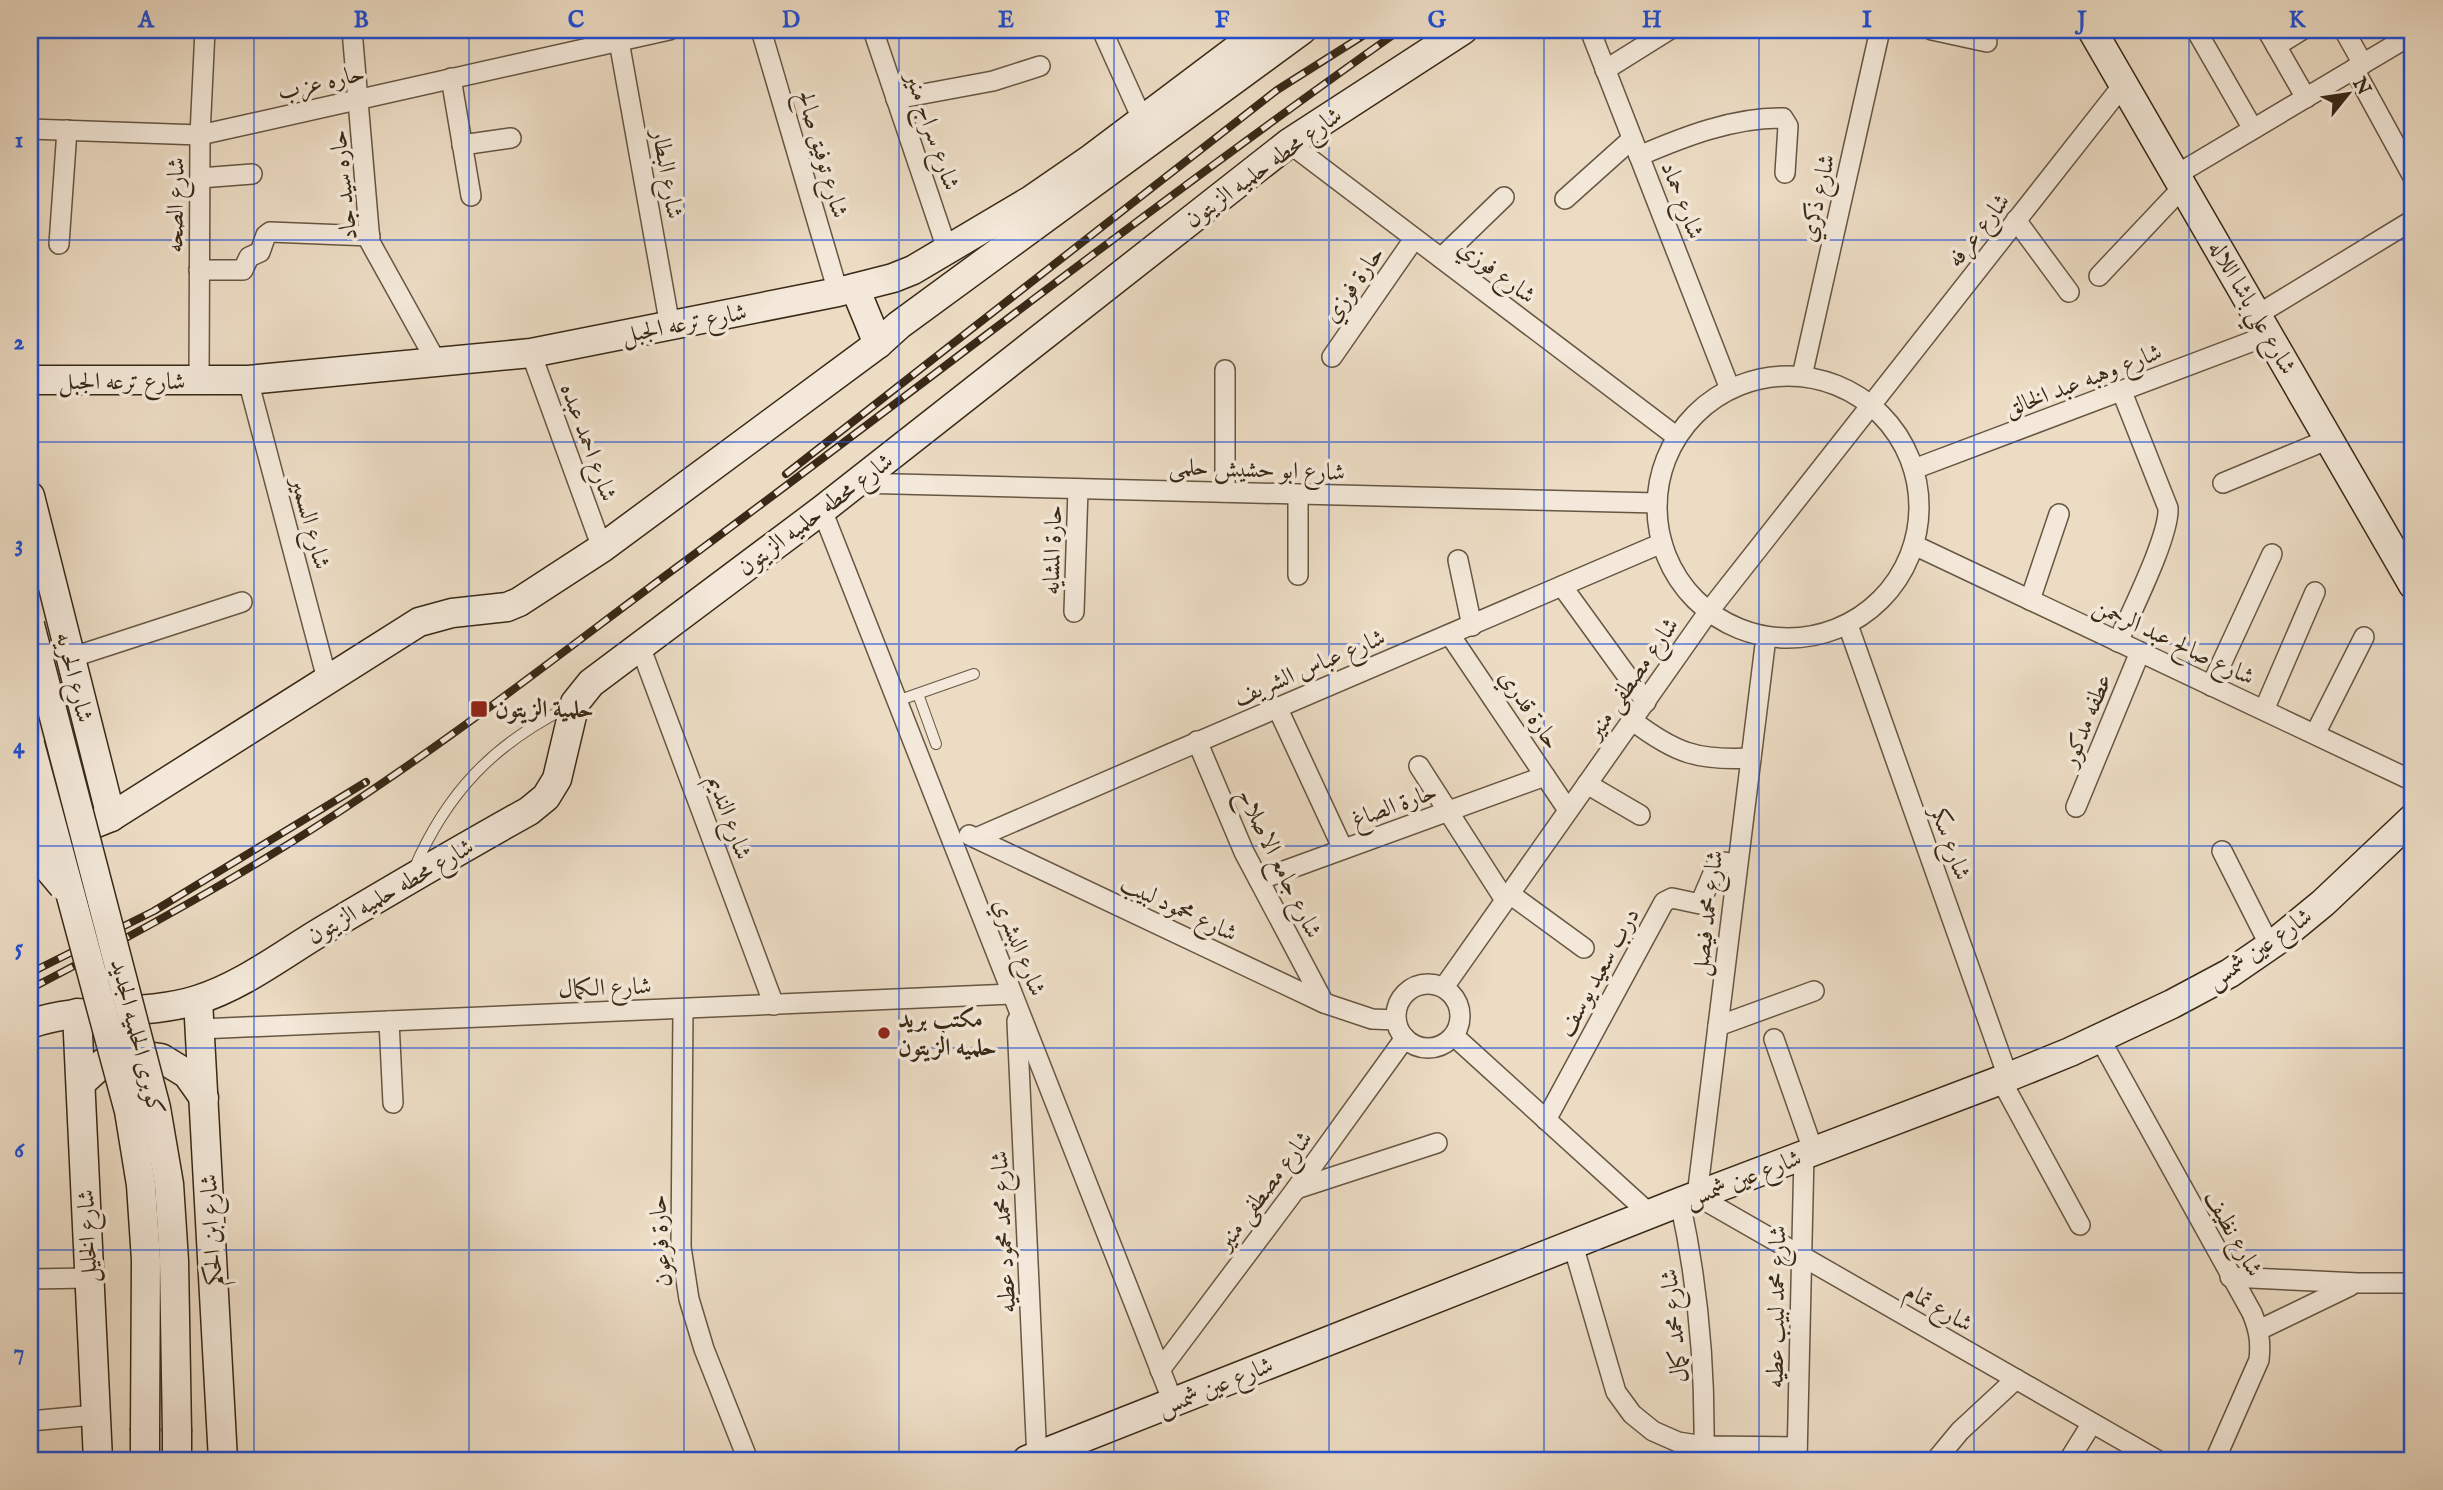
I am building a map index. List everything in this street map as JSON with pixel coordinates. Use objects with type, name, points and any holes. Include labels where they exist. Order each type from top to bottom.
[{"type":"street","name":"شارع الصحه","points":[[199,382],[200,135],[205,30]]},
{"type":"street","name":"حاره سيد جاد","points":[[352,30],[370,236],[374,250],[436,361]]},
{"type":"street","name":"حاره عزب","points":[[30,129],[200,135],[451,78],[618,35],[668,30]]},
{"type":"street","name":"شارع توفيق صالح","points":[[761,30],[846,290]]},
{"type":"street","name":"شارع سراج منير","points":[[873,30],[947,249]]},
{"type":"street","points":[[1102,30],[1143,121]]},
{"type":"street","name":"شارع ترعه الجبل","points":[[30,380],[248,380],[531,353],[846,290],[903,274],[1031,200],[1143,121],[1262,30]]},
{"type":"street","points":[[30,850],[111,817],[419,622],[452,612],[507,607],[519,602],[602,548],[878,344],[899,325],[1302,30]]},
{"type":"street","points":[[1210,97],[1244,79],[1320,30]]},
{"type":"street","name":"شارع محطه حلميه الزيتون","points":[[30,1024],[46,1018],[77,1013],[159,1009],[198,1000],[232,985],[410,878],[529,811],[546,797],[557,779],[575,703],[591,683],[822,510],[1289,143],[1463,30]]},
{"type":"street","name":"شارع حماد","points":[[1590,30],[1730,389]]},
{"type":"street","points":[[1605,70],[1669,30]]},
{"type":"street","name":"شارع ذكري","points":[[1802,376],[1880,30]]},
{"type":"street","points":[[1932,30],[1987,42]]},
{"type":"street","name":"شارع علي باشا اللاله","points":[[2092,30],[2411,575]]},
{"type":"street","points":[[2196,30],[2253,129]]},
{"type":"street","points":[[2302,30],[2272,38],[2306,98]]},
{"type":"street","points":[[2344,30],[2358,67],[2413,177]]},
{"type":"street","points":[[2099,276],[2180,181],[2253,129],[2413,34]]},
{"type":"street","name":"شارع البطار","points":[[618,35],[670,326]]},
{"type":"street","points":[[896,99],[993,81],[1040,66]]},
{"type":"street","points":[[451,78],[471,196]]},
{"type":"street","name":"شارع عرفه","points":[[1871,405],[2123,85]]},
{"type":"street","points":[[1565,200],[1636,147],[1742,123],[1783,118],[1788,126],[1785,173]]},
{"type":"street","points":[[59,244],[67,130]]},
{"type":"street","points":[[462,145],[511,138]]},
{"type":"street","name":"شارع فوزي","points":[[1289,143],[1677,437]]},
{"type":"street","points":[[200,178],[252,174]]},
{"type":"street","points":[[1441,258],[1504,197]]},
{"type":"street","points":[[2017,220],[2069,292]]},
{"type":"street","name":"شارع وهبه عبد الخالق","points":[[1914,469],[2122,392],[2263,325],[2412,223]]},
{"type":"street","points":[[199,271],[243,270],[249,257],[260,252],[266,235],[270,232],[370,236]]},
{"type":"street","name":"حارة فوزي","points":[[1332,357],[1414,239]]},
{"type":"street","points":[[846,290],[878,344]]},
{"type":"street","name":"شارع احمد عبده","points":[[531,353],[602,548]]},
{"type":"street","points":[[1225,370],[1225,492]]},
{"type":"street","points":[[1802,376],[1850,391],[1871,405],[1896,434],[1914,469],[1919,494],[1919,520],[1914,545],[1900,577],[1877,604],[1848,625],[1822,635],[1794,639],[1766,637],[1746,632],[1709,611],[1680,581],[1662,542],[1657,503],[1662,469],[1677,437],[1692,418],[1710,402],[1730,389],[1765,378],[1802,376]]},
{"type":"street","name":"شارع السمير","points":[[248,380],[327,679]]},
{"type":"street","points":[[2118,642],[2168,524],[2168,508],[2122,392]]},
{"type":"street","name":"شارع مصطفى منير","points":[[1444,988],[1709,611],[1871,405]]},
{"type":"street","points":[[2223,483],[2329,439]]},
{"type":"street","name":"شارع ابو حشيش حلمى","points":[[856,483],[1657,503]]},
{"type":"street","name":"حارة المشايه","points":[[1074,612],[1078,489]]},
{"type":"street","points":[[1298,495],[1298,575]]},
{"type":"street","name":"شارع الحريه","points":[[30,496],[111,817]]},
{"type":"street","name":"شارع البشري","points":[[822,510],[1173,1402]]},
{"type":"street","points":[[2030,600],[2059,514]]},
{"type":"street","name":"شارع عباس الشريف","points":[[976,838],[1662,542]]},
{"type":"street","name":"شارع صالح عبد الرحمن","points":[[1914,545],[2413,781]]},
{"type":"street","points":[[2211,686],[2272,554]]},
{"type":"street","points":[[1458,560],[1472,626]]},
{"type":"street","points":[[1562,586],[1646,702]]},
{"type":"street","points":[[2264,710],[2315,592]]},
{"type":"street","points":[[70,659],[242,602]]},
{"type":"street","name":"كوبرى الحلميه الجديد","points":[[30,625],[156,1108],[169,1184],[174,1261],[177,1460]]},
{"type":"street","name":"شارع سكر","points":[[1848,625],[2005,1078],[2080,1225]]},
{"type":"street","name":"حارة قدري","points":[[1451,635],[1568,810]]},
{"type":"street","name":"شارع محمد فيصل","points":[[1688,1199],[1718,1026],[1766,637]]},
{"type":"street","points":[[2315,734],[2364,637]]},
{"type":"street","name":"شارع النديم","points":[[640,646],[774,1005]]},
{"type":"street","name":"عطفه مدكور","points":[[2076,807],[2140,652]]},
{"type":"street","points":[[1277,707],[1343,849]]},
{"type":"street","points":[[1633,721],[1658,741],[1688,754],[1719,760],[1751,758]]},
{"type":"street","name":"شارع جامع الاصلاح","points":[[1197,741],[1244,852],[1324,1003]]},
{"type":"street","name":"كوبرى الحلميه الجديد","points":[[30,744],[129,1111],[141,1185],[146,1260],[145,1460]]},
{"type":"street","points":[[1419,766],[1507,897],[1584,948]]},
{"type":"street","name":"حارة الصاغ","points":[[1259,880],[1545,776]]},
{"type":"street","points":[[1587,784],[1640,815]]},
{"type":"street","name":"شارع عين شمس","points":[[1034,1459],[1688,1199],[2005,1078],[2172,1004],[2230,974],[2270,946],[2323,903],[2413,818]]},
{"type":"street","name":"شارع محمود لبيب","points":[[946,825],[1324,1003],[1372,1019],[1396,1020]]},
{"type":"street","points":[[30,833],[42,861],[54,877],[69,890]]},
{"type":"street","points":[[2222,851],[2270,946]]},
{"type":"street","name":"درب سعيد يوسف","points":[[1546,1119],[1664,902],[1672,898],[1700,904],[1717,864],[1737,864]]},
{"type":"street","points":[[1424,984],[1444,988],[1457,1001],[1461,1019],[1448,1043],[1430,1049],[1421,1048],[1405,1038],[1396,1020],[1400,1000],[1415,986],[1424,984]]},
{"type":"street","points":[[1718,1026],[1814,991]]},
{"type":"street","name":"شارع الكمال","points":[[200,1029],[774,1005],[1014,998]]},
{"type":"street","name":"شارع محمد محمود عطيه","points":[[1014,998],[1034,1459]]},
{"type":"street","name":"شارع ابن الحكم","points":[[198,1000],[223,1460]]},
{"type":"street","name":"حارة فرعون","points":[[683,1009],[681,1247],[689,1299],[704,1349],[748,1460]]},
{"type":"street","name":"شارع الخليل","points":[[77,1013],[97,1460]]},
{"type":"street","points":[[388,1021],[393,1103]]},
{"type":"street","points":[[1454,1036],[1651,1215]]},
{"type":"street","name":"شارع نظيف","points":[[2099,1037],[2259,1330]]},
{"type":"street","name":"شارع مصطفى منير","points":[[1160,1370],[1405,1038]]},
{"type":"street","points":[[1774,1039],[1809,1152]]},
{"type":"street","points":[[81,1083],[103,1063],[132,1054],[161,1058],[187,1074],[204,1098]]},
{"type":"street","points":[[1296,1189],[1437,1143]]},
{"type":"street","name":"شارع محمد لبيب عطيه","points":[[1797,1453],[1802,1257],[1809,1152]]},
{"type":"street","name":"شارع تمام","points":[[1688,1199],[1802,1257],[2157,1460]]},
{"type":"street","name":"شارع محمد كمال","points":[[1688,1199],[1690,1250],[1700,1313],[1705,1378],[1704,1446]]},
{"type":"street","points":[[1573,1245],[1616,1392],[1632,1414],[1653,1431],[1678,1442],[1797,1453]]},
{"type":"street","points":[[30,1279],[89,1278]]},
{"type":"street","points":[[2230,1278],[2413,1283]]},
{"type":"street","points":[[2215,1460],[2259,1360],[2259,1330],[2358,1283]]},
{"type":"street","points":[[1936,1460],[1960,1431],[2016,1379]]},
{"type":"street","points":[[30,1421],[95,1415]]},
{"type":"street","points":[[2069,1460],[2092,1423]]},
{"type":"lane","points":[[897,701],[974,674]]},
{"type":"lane","points":[[918,694],[936,744]]},
{"type":"lane","points":[[410,878],[426,840],[447,805],[474,773],[504,745],[538,722],[575,703]]},
{"type":"railway","points":[[786,474],[1277,90],[1372,30]]},
{"type":"railway","points":[[30,989],[161,919],[247,869],[411,763],[526,680],[1127,229],[1400,30]]},
{"type":"railway","points":[[30,973],[154,911],[366,782]]},
{"type":"place","name":"حلمية الزيتون","points":[[479,709]]},
{"type":"place","name":"مكتب بريد حلميه الزيتون","points":[[884,1033]]}]
